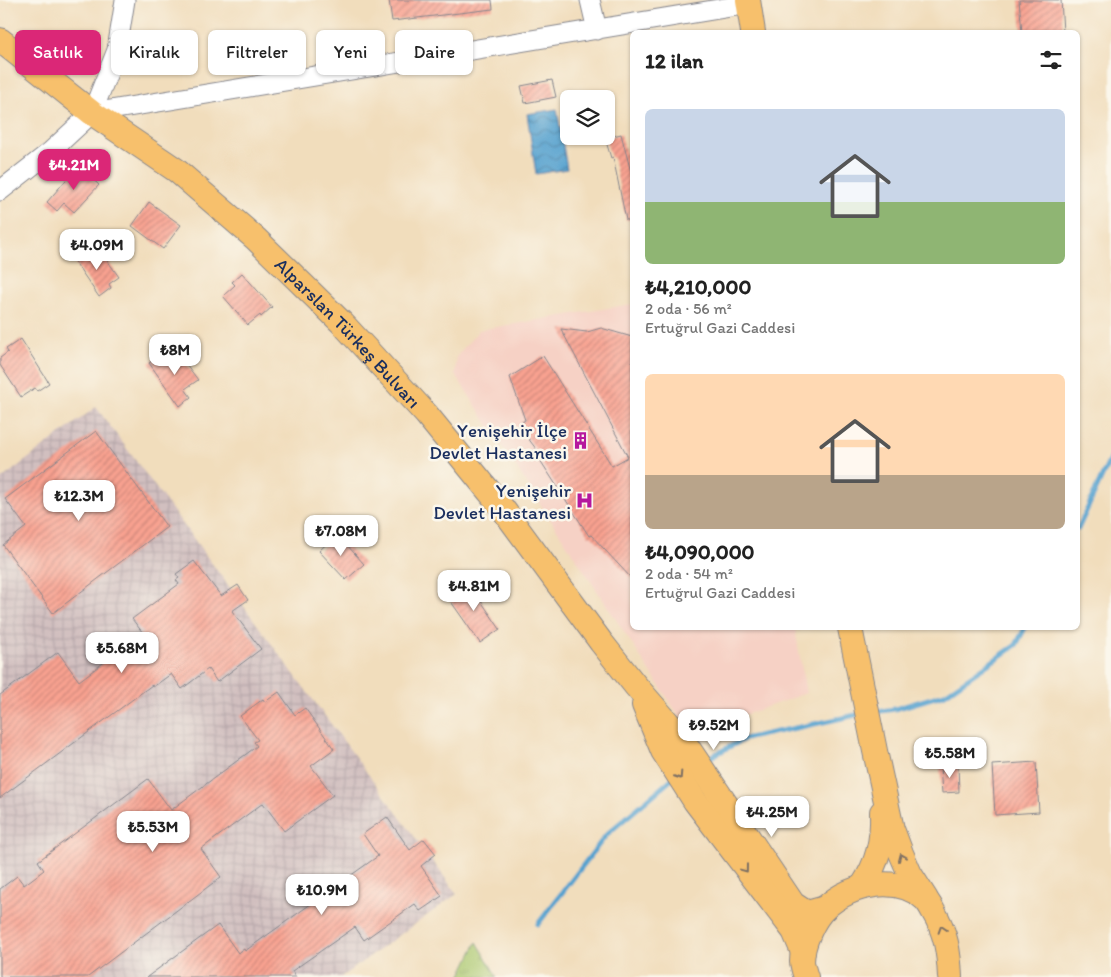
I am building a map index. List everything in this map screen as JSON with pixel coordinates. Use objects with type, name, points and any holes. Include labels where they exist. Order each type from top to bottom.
[{"type":"main road","points":[[748,2],[753,30]]},
{"type":"main road","name":"Alparslan Türkeş Bulvarı","points":[[0,40],[92,113],[176,170],[256,240],[343,324],[426,414],[497,500],[601,642],[635,685],[672,745],[695,802],[794,931],[804,952]]},
{"type":"main road","points":[[850,630],[892,829],[910,874],[940,922],[948,949],[950,977]]},
{"type":"main road","name":"Alparslan Türkeş Bulvarı","points":[[672,745],[714,786],[793,904],[807,913],[825,908]]},
{"type":"main road","points":[[862,887],[870,875],[878,855],[882,833],[882,783]]},
{"type":"main road","points":[[806,977],[802,962],[815,922],[825,908],[840,896],[862,887],[884,884],[909,888],[926,899]]},
{"type":"street","points":[[0,191],[52,151],[92,113],[117,50],[125,0]]},
{"type":"street","points":[[590,0],[597,30]]},
{"type":"street","points":[[92,113],[597,30],[748,2]]},
{"type":"shaded area","name":"Yenişehir Devlet Hastanesi","points":[[630,304],[630,630],[795,630],[806,693],[691,734],[455,374],[457,356],[479,330]]},
{"type":"shaded area","points":[[96,407],[457,894],[341,977],[0,977],[0,480]]},
{"type":"green space","points":[[477,942],[497,977],[460,977]]},
{"type":"water","points":[[557,109],[560,145],[563,145],[567,169],[536,174],[527,114]]},
{"type":"building","points":[[389,0],[492,0],[493,9],[392,21]]},
{"type":"building","points":[[1019,0],[1061,0],[1063,30],[1022,30]]},
{"type":"building","points":[[552,80],[556,97],[525,103],[521,86]]},
{"type":"building","points":[[621,134],[630,168],[630,220],[626,220],[613,157],[611,158],[607,145],[615,145],[615,136]]},
{"type":"building","points":[[78,166],[99,185],[74,212],[64,203],[57,211],[47,202]]},
{"type":"building","points":[[149,202],[181,225],[163,249],[132,226]]},
{"type":"building","points":[[97,246],[119,277],[109,284],[111,288],[99,297],[75,262]]},
{"type":"building","points":[[242,273],[272,307],[248,325],[223,296],[235,285],[232,282]]},
{"type":"building","name":"Yenişehir İlçe Devlet Hastanesi","points":[[601,328],[630,336],[630,577],[591,535],[589,536],[540,460],[543,458],[518,425],[525,420],[510,377],[543,356],[612,466],[628,457],[561,329],[587,332]]},
{"type":"building","points":[[21,339],[49,383],[37,391],[35,388],[21,397],[0,365],[0,358],[8,352],[6,349]]},
{"type":"building","points":[[177,352],[198,380],[185,389],[191,397],[180,406],[149,363],[161,355],[163,358],[169,353],[171,356]]},
{"type":"building","points":[[96,431],[167,527],[53,613],[3,545],[26,527],[5,499]]},
{"type":"building","points":[[337,534],[364,564],[346,580],[319,551]]},
{"type":"building","points":[[194,561],[221,596],[238,585],[248,600],[232,611],[261,649],[217,682],[208,669],[182,689],[171,674],[153,687],[152,685],[0,798],[0,695],[58,652],[79,681],[143,633],[132,619],[179,584],[176,580],[179,578],[176,574]]},
{"type":"building","points":[[468,582],[500,629],[480,643],[447,596]]},
{"type":"building","points":[[279,692],[295,715],[305,708],[334,749],[311,766],[333,795],[284,831],[263,803],[201,849],[221,877],[88,977],[0,977],[0,889],[17,876],[24,885],[44,870],[38,861],[148,779],[171,810],[257,746],[254,742],[258,740],[240,716],[263,699],[265,702]]},
{"type":"building","points":[[1036,762],[1039,812],[995,815],[992,765]]},
{"type":"building","points":[[958,764],[959,792],[942,793],[940,766]]},
{"type":"building","points":[[387,817],[410,850],[424,839],[436,854],[421,866],[442,896],[420,911],[415,904],[364,940],[355,927],[292,971],[296,977],[147,977],[218,925],[238,953],[244,949],[245,951],[378,856],[363,834]]},
{"type":"waterway","points":[[1080,525],[1111,457]]},
{"type":"waterway","points":[[874,712],[895,709],[945,694],[1016,645],[1024,630]]},
{"type":"waterway","points":[[705,760],[744,739],[861,714]]},
{"type":"waterway","points":[[538,924],[607,834],[673,778]]},
{"type":"place","name":"Yenişehir İlçe Devlet Hastanesi","points":[[581,441]]},
{"type":"place","name":"Yenişehir Devlet Hastanesi","points":[[585,501]]}]
